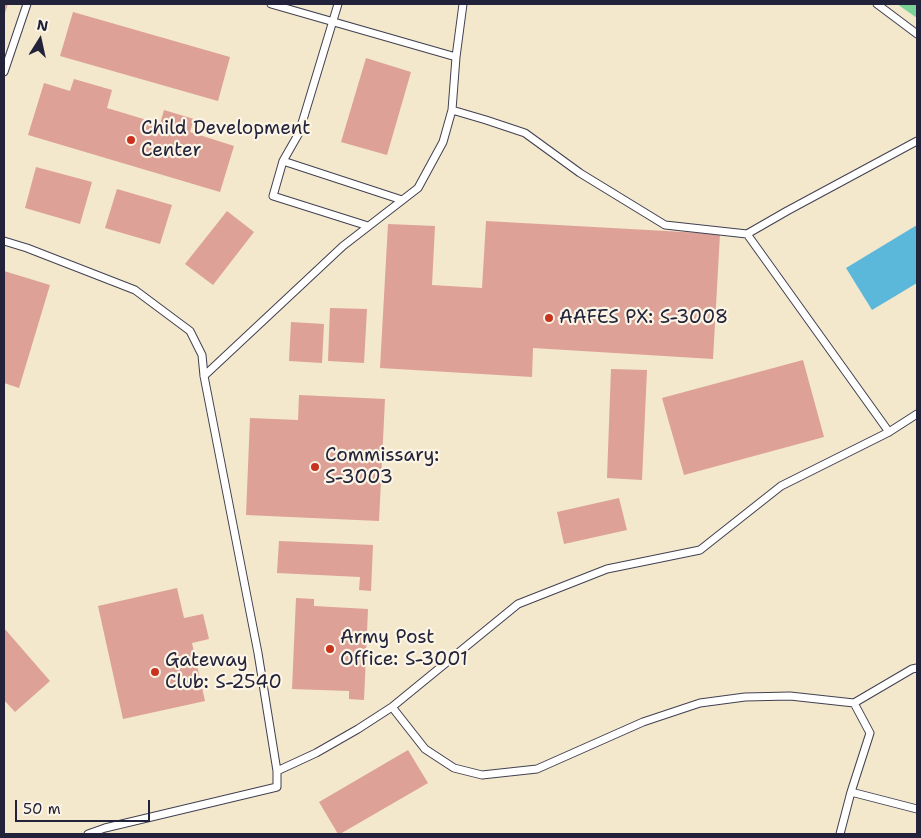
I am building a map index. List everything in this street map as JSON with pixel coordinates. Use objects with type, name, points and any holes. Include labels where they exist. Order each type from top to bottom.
[{"type":"lane","points":[[4,72],[27,4]]},
{"type":"lane","points":[[271,4],[456,57]]},
{"type":"lane","points":[[338,4],[299,133],[284,161],[273,196],[368,226]]},
{"type":"lane","points":[[204,376],[343,246],[418,188],[443,142],[452,110],[463,4]]},
{"type":"lane","points":[[877,4],[917,34]]},
{"type":"lane","points":[[452,110],[525,132],[580,173],[665,225],[748,234],[917,141]]},
{"type":"lane","points":[[284,161],[402,200]]},
{"type":"lane","points":[[748,234],[889,432]]},
{"type":"lane","points":[[4,241],[28,248],[135,290],[190,331],[202,355],[204,376],[258,653],[276,771],[277,787],[105,828],[88,834]]},
{"type":"lane","points":[[276,771],[316,753],[392,707],[518,604],[607,569],[700,550],[781,486],[889,432],[917,414]]},
{"type":"lane","points":[[392,707],[425,749],[454,768],[482,775],[537,768],[643,722],[700,703],[745,697],[790,696],[854,702],[917,668]]},
{"type":"lane","points":[[840,834],[870,733],[854,702]]},
{"type":"lane","points":[[851,792],[917,809]]},
{"type":"green space","points":[[897,4],[917,4],[917,18]]},
{"type":"water","points":[[917,225],[917,283],[872,310],[846,268]]},
{"type":"building","points":[[4,4],[8,4],[4,16]]},
{"type":"building","points":[[73,12],[230,57],[218,101],[60,56]]},
{"type":"building","points":[[366,58],[411,72],[387,155],[341,142]]},
{"type":"building","name":"Child Development Center","points":[[74,79],[112,90],[107,108],[160,124],[164,110],[194,119],[190,132],[234,146],[220,192],[28,135],[44,83],[70,91]]},
{"type":"building","points":[[36,167],[92,182],[80,224],[25,208]]},
{"type":"building","points":[[117,189],[172,205],[160,244],[105,228]]},
{"type":"building","points":[[227,211],[254,232],[213,285],[185,264]]},
{"type":"building","name":"AAFES PX: S-3008","points":[[486,221],[720,234],[713,359],[533,348],[532,377],[380,368],[388,224],[435,226],[432,285],[482,288]]},
{"type":"building","points":[[4,271],[50,285],[19,388],[4,383]]},
{"type":"building","points":[[330,308],[367,309],[364,363],[328,361]]},
{"type":"building","points":[[291,322],[324,324],[322,363],[289,361]]},
{"type":"building","points":[[803,360],[824,437],[684,475],[662,398]]},
{"type":"building","points":[[611,369],[647,370],[642,480],[607,478]]},
{"type":"building","name":"Commissary: S-3003","points":[[299,395],[385,399],[379,521],[246,515],[250,418],[298,420]]},
{"type":"building","points":[[619,498],[627,530],[564,544],[557,512]]},
{"type":"building","points":[[279,541],[373,545],[371,591],[359,590],[360,577],[277,573]]},
{"type":"building","name":"Gateway Club: S-2540","points":[[177,588],[184,618],[203,614],[209,639],[192,643],[205,701],[123,719],[98,606]]},
{"type":"building","name":"Army Post Office: S-3001","points":[[296,598],[314,599],[314,606],[368,609],[364,700],[349,699],[349,691],[292,689]]},
{"type":"building","points":[[4,628],[50,681],[15,712],[4,700]]},
{"type":"building","points":[[408,750],[428,783],[338,834],[319,802]]},
{"type":"place","name":"Child Development Center","points":[[131,140]]},
{"type":"place","name":"AAFES PX: S-3008","points":[[549,318]]},
{"type":"place","name":"Commissary: S-3003","points":[[315,467]]},
{"type":"place","name":"Army Post Office: S-3001","points":[[330,649]]},
{"type":"place","name":"Gateway Club: S-2540","points":[[155,672]]}]
